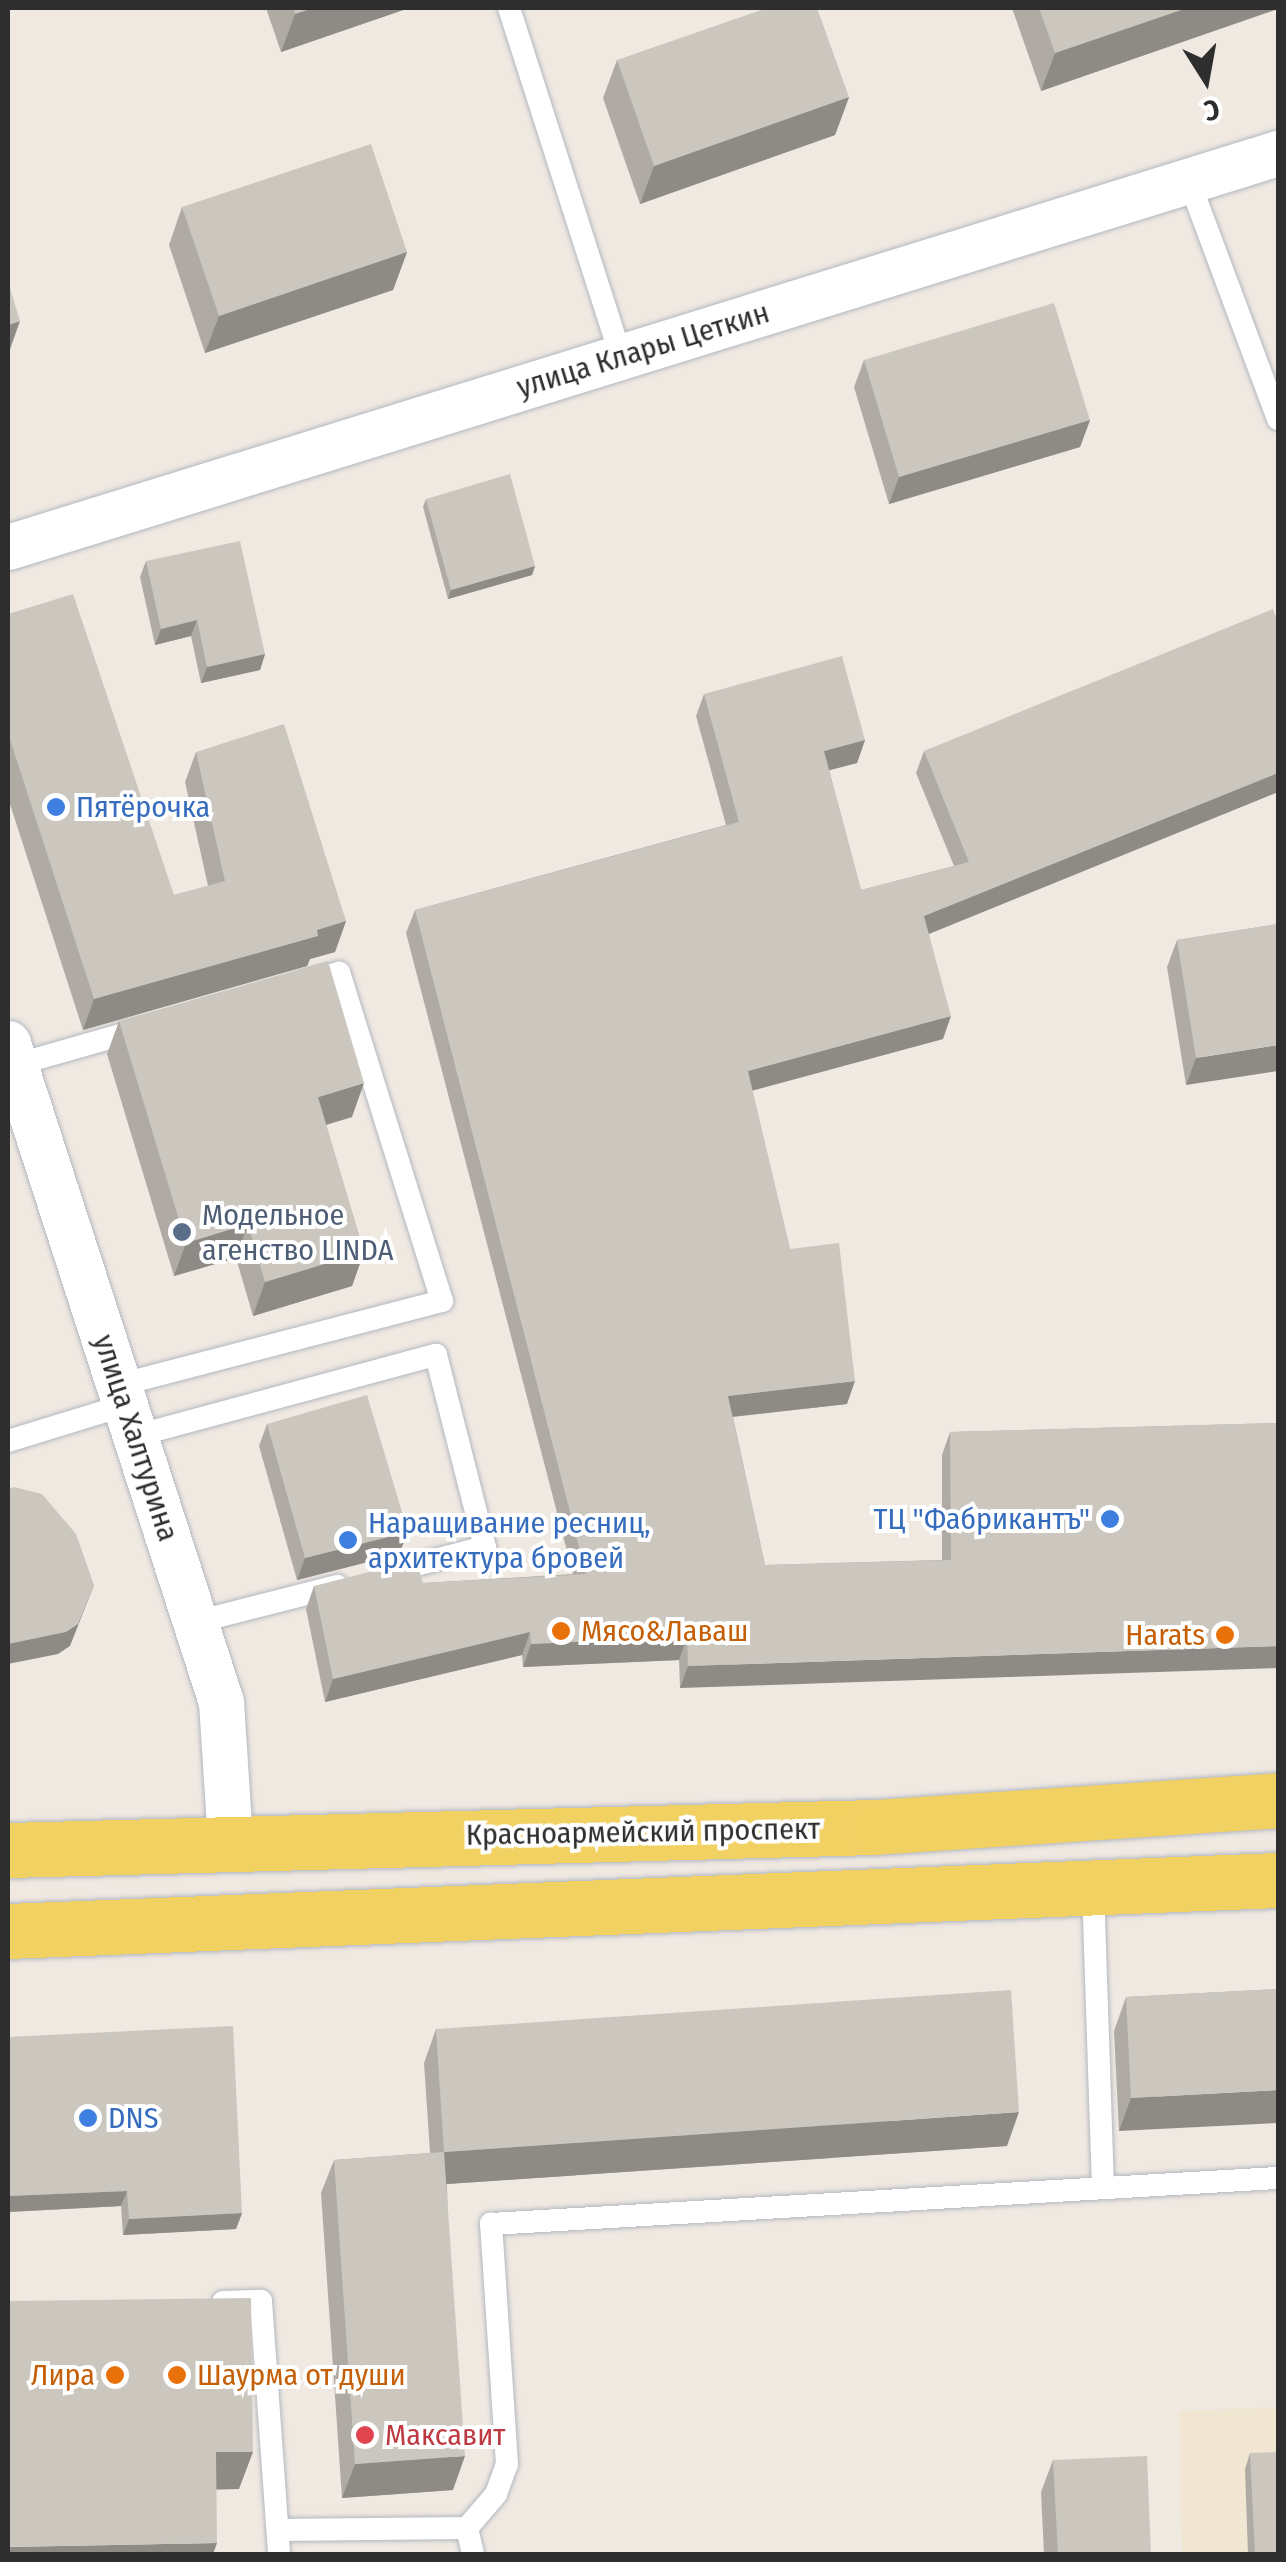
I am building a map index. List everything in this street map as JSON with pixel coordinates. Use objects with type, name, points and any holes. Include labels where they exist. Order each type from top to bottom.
[{"type":"main road","name":"Красноармейский проспект","points":[[8,1850],[230,1840],[874,1827],[1278,1800]]},
{"type":"main road","points":[[8,1931],[1278,1880]]},
{"type":"street","name":"улица Клары Цеткин","points":[[8,547],[1278,154]]},
{"type":"street","name":"улица Халтурина","points":[[11,1054],[221,1702],[230,1840]]},
{"type":"lane","points":[[509,8],[621,357]]},
{"type":"lane","points":[[1189,181],[1278,419]]},
{"type":"lane","points":[[8,1441],[126,1409],[442,1301],[339,973],[282,989]]},
{"type":"lane","points":[[11,1054],[168,1021]]},
{"type":"lane","points":[[126,1409],[436,1355],[485,1547],[196,1622]]},
{"type":"lane","points":[[1094,1887],[1104,2187]]},
{"type":"lane","points":[[278,2530],[467,2528],[496,2494],[507,2464],[491,2224],[1278,2178]]},
{"type":"lane","points":[[202,2302],[261,2301],[278,2554]]},
{"type":"lane","points":[[467,2528],[473,2554]]},
{"type":"shaded area","points":[[1278,2407],[1278,2554],[1182,2554],[1179,2411]]},
{"type":"building","points":[[767,8],[817,8],[849,97],[654,166],[617,60]]},
{"type":"building","points":[[1039,8],[1187,8],[1055,53]]},
{"type":"building","points":[[371,144],[407,252],[219,316],[182,207]]},
{"type":"building","points":[[8,282],[20,321],[8,325]]},
{"type":"building","points":[[1054,303],[1090,420],[899,477],[864,360]]},
{"type":"building","points":[[510,474],[535,566],[451,590],[426,499]]},
{"type":"building","points":[[240,541],[265,654],[207,667],[197,620],[161,629],[146,561]]},
{"type":"building","points":[[73,594],[174,895],[225,881],[196,752],[284,724],[346,921],[317,930],[318,936],[94,999],[8,733],[8,614]]},
{"type":"building","points":[[1273,609],[1278,623],[1278,773],[924,916],[951,1016],[748,1071],[790,1249],[839,1243],[855,1381],[728,1396],[765,1565],[951,1560],[950,1432],[1278,1423],[1278,1646],[688,1666],[687,1637],[531,1644],[530,1632],[333,1679],[314,1586],[416,1560],[423,1583],[586,1574],[415,910],[739,822],[704,694],[842,656],[865,740],[824,751],[861,890],[969,862],[924,751]]},
{"type":"building","points":[[1278,924],[1278,1045],[1196,1058],[1177,940]]},
{"type":"building","points":[[328,961],[364,1083],[318,1097],[364,1252],[265,1282],[248,1224],[186,1243],[119,1021]]},
{"type":"building","points":[[367,1395],[408,1532],[305,1558],[267,1424]]},
{"type":"building","points":[[8,1489],[42,1494],[76,1534],[94,1585],[78,1624],[66,1632],[8,1644]]},
{"type":"building","points":[[1278,1989],[1278,2090],[1131,2098],[1126,1997]]},
{"type":"building","points":[[1011,1990],[1019,2112],[444,2152],[436,2029]]},
{"type":"building","points":[[233,2026],[242,2213],[129,2219],[127,2191],[8,2196],[8,2037]]},
{"type":"building","points":[[444,2152],[465,2456],[355,2464],[334,2160]]},
{"type":"building","points":[[251,2298],[253,2452],[216,2452],[217,2543],[8,2547],[8,2301]]},
{"type":"building","points":[[1278,2452],[1278,2554],[1255,2554],[1250,2453]]},
{"type":"building","points":[[1147,2456],[1151,2554],[1058,2554],[1053,2460]]},
{"type":"place","name":"Пятёрочка","points":[[56,807]]},
{"type":"place","name":"Модельное агенство LINDA","points":[[182,1232]]},
{"type":"place","name":"ТЦ \"Фабрикантъ\"","points":[[1110,1519]]},
{"type":"place","name":"Наращивание ресниц, архитектура бровей","points":[[348,1540]]},
{"type":"place","name":"Мясо&Лаваш","points":[[561,1631]]},
{"type":"place","name":"Harats","points":[[1225,1635]]},
{"type":"place","name":"DNS","points":[[88,2118]]},
{"type":"place","name":"Лира","points":[[115,2375]]},
{"type":"place","name":"Шаурма от души","points":[[177,2375]]},
{"type":"place","name":"Максавит","points":[[365,2435]]}]
